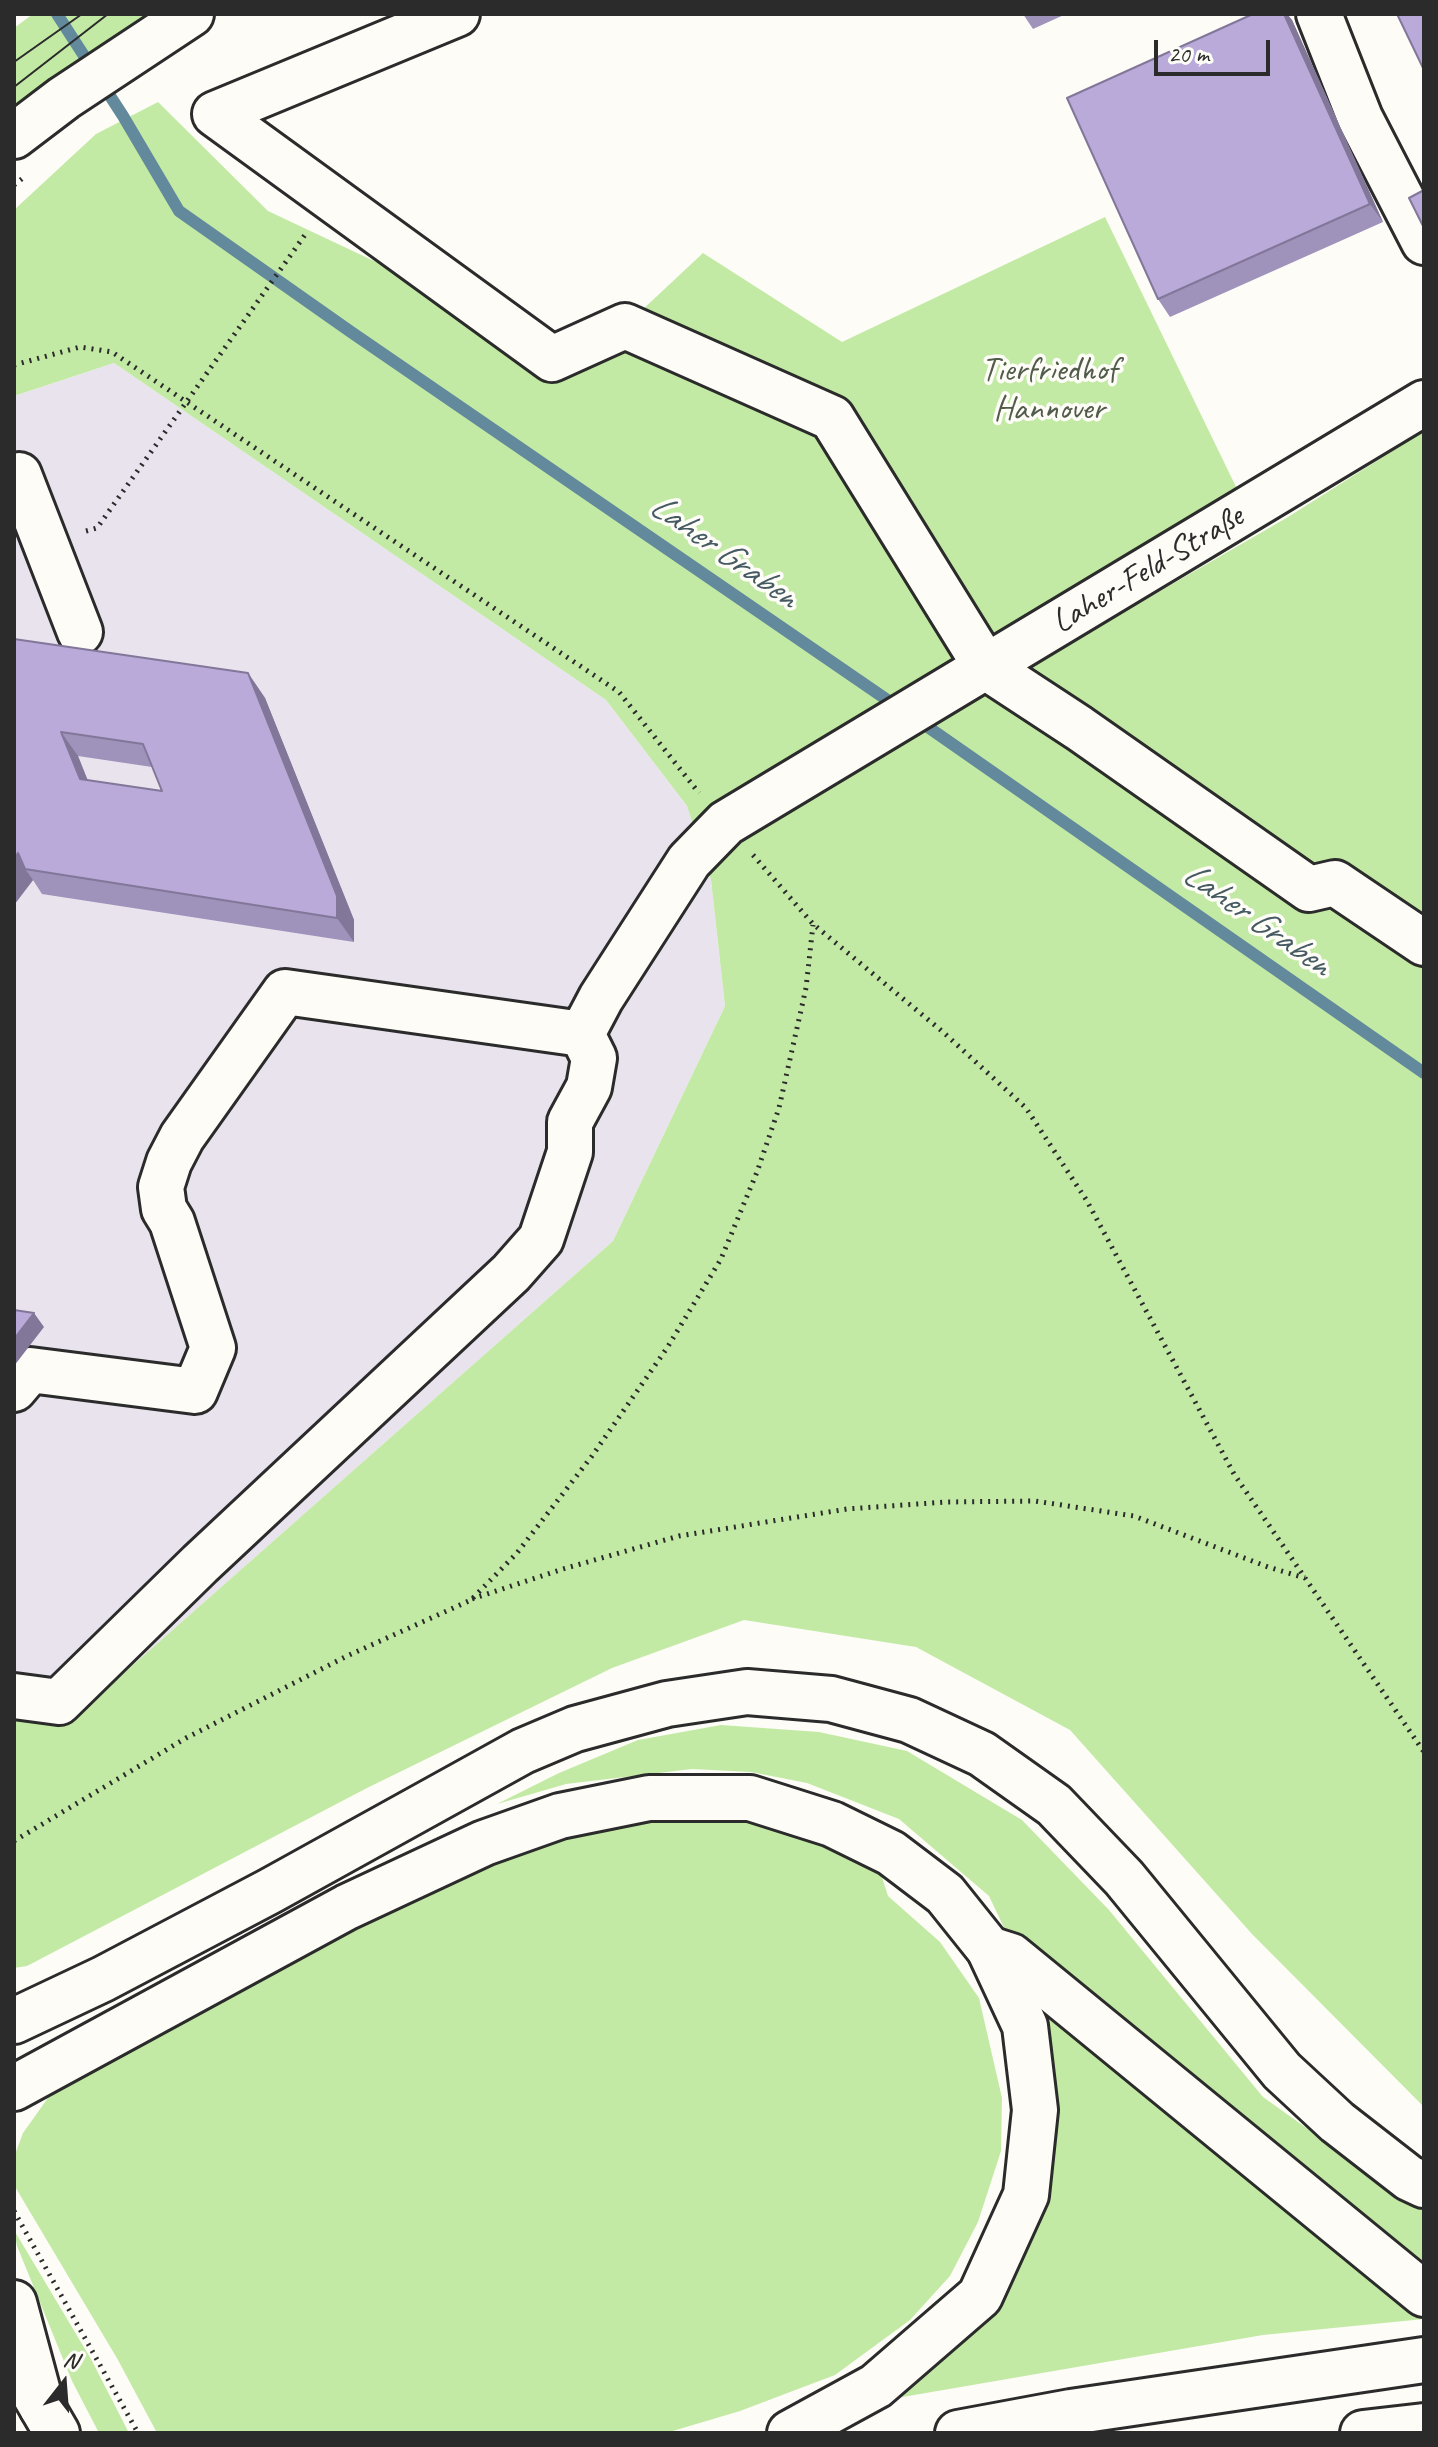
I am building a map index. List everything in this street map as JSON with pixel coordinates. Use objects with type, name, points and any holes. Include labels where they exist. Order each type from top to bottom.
[{"type":"main road","points":[[14,136],[64,98],[191,14]]},
{"type":"main road","points":[[457,14],[215,114],[552,359],[625,326],[832,418],[986,667],[1079,728],[1309,889],[1335,883],[1424,943]]},
{"type":"main road","points":[[1319,14],[1360,118],[1424,242]]},
{"type":"main road","name":"Laher-Feld-Straße","points":[[582,1034],[601,998],[689,861],[738,837],[871,736],[1424,403]]},
{"type":"main road","points":[[14,476],[19,475],[80,632]]},
{"type":"main road","points":[[14,1389],[30,1370],[195,1391],[213,1348],[172,1222],[164,1209],[161,1187],[182,1137],[285,992],[582,1034],[594,1058],[589,1087],[570,1122],[570,1152],[541,1239],[511,1273],[221,1543],[59,1702],[14,1696]]},
{"type":"main road","points":[[14,2021],[103,1979],[270,1891],[523,1751],[575,1729],[667,1704],[747,1692],[831,1699],[909,1720],[982,1754],[1054,1805],[1124,1878],[1282,2071],[1337,2122],[1409,2178],[1424,2185]]},
{"type":"main road","points":[[16,2093],[347,1907],[484,1843],[560,1816],[649,1798],[750,1798],[832,1824],[891,1853],[945,1894],[989,1949],[1025,2026],[1035,2110],[1026,2195],[980,2296],[876,2386],[790,2433]]},
{"type":"main road","points":[[989,1949],[1011,1956],[1424,2294]]},
{"type":"main road","points":[[14,2303],[50,2420]]},
{"type":"main road","points":[[14,2359],[50,2420]]},
{"type":"main road","points":[[958,2433],[1071,2412],[1424,2360]]},
{"type":"main road","points":[[1363,2433],[1424,2426]]},
{"type":"path","points":[[46,544],[97,528],[291,255]]},
{"type":"path","points":[[14,365],[80,347],[112,352],[619,692],[813,924],[943,1032],[1026,1108],[1087,1201],[1234,1474],[1424,1752]]},
{"type":"path","points":[[471,1600],[517,1553],[592,1456],[667,1348],[721,1259],[757,1172],[779,1108],[806,988],[813,924]]},
{"type":"path","points":[[14,1841],[186,1738],[347,1656],[471,1600],[563,1569],[679,1536],[847,1509],[1035,1501],[1134,1516],[1305,1578]]},
{"type":"path","points":[[14,2211],[138,2433]]},
{"type":"shaded area","points":[[114,363],[606,700],[687,806],[711,880],[725,1006],[613,1241],[91,1702],[14,1713],[14,396]]},
{"type":"green space","points":[[33,14],[152,14],[14,112],[14,28]]},
{"type":"green space","name":"Tierfriedhof Hannover","points":[[158,102],[268,211],[495,318],[552,359],[625,326],[703,253],[842,342],[1105,217],[1239,493],[1040,608],[1060,649],[1288,517],[1424,431],[1424,2107],[1252,1934],[1070,1730],[916,1647],[744,1620],[612,1668],[367,1788],[27,1966],[14,1968],[14,1713],[91,1702],[613,1241],[725,1006],[711,880],[687,806],[606,700],[114,363],[14,396],[14,210],[96,134]]},
{"type":"green space","points":[[721,1725],[819,1732],[907,1751],[1022,1820],[1109,1910],[1263,2097],[1424,2212],[1424,2319],[1263,2335],[891,2399],[921,2380],[990,2310],[1040,2003],[989,1896],[899,1819],[807,1783],[751,1772],[692,1769],[566,1784],[497,1804],[559,1773],[638,1740]]},
{"type":"green space","points":[[662,1817],[749,1820],[823,1837],[878,1865],[888,1896],[940,1942],[979,1998],[1002,2098],[1001,2151],[978,2222],[950,2276],[910,2320],[835,2375],[740,2411],[666,2433],[157,2433],[118,2360],[14,2185],[14,2157],[23,2133],[50,2095],[86,2070],[449,1877],[590,1828]]},
{"type":"green space","points":[[14,2230],[91,2359],[129,2433],[99,2433],[72,2381],[17,2246]]},
{"type":"building","points":[[1253,14],[1284,14],[1370,204],[1158,299],[1067,98]]},
{"type":"building","points":[[1397,14],[1424,14],[1424,70]]},
{"type":"building","points":[[1424,190],[1424,228],[1409,198]]},
{"type":"building","points":[[14,639],[248,673],[337,896],[337,918],[25,869],[18,853],[14,859]],"holes":[[[61,732],[143,744],[162,791],[80,779]]]},
{"type":"building","points":[[14,1310],[34,1313],[14,1339]]},
{"type":"waterway","name":"Laher Graben","points":[[57,14],[123,116],[179,211],[899,708]]},
{"type":"waterway","name":"Laher Graben","points":[[915,718],[1424,1073]]},
{"type":"tram line","points":[[14,62],[82,14]]},
{"type":"tram line","points":[[14,87],[108,14]]}]
